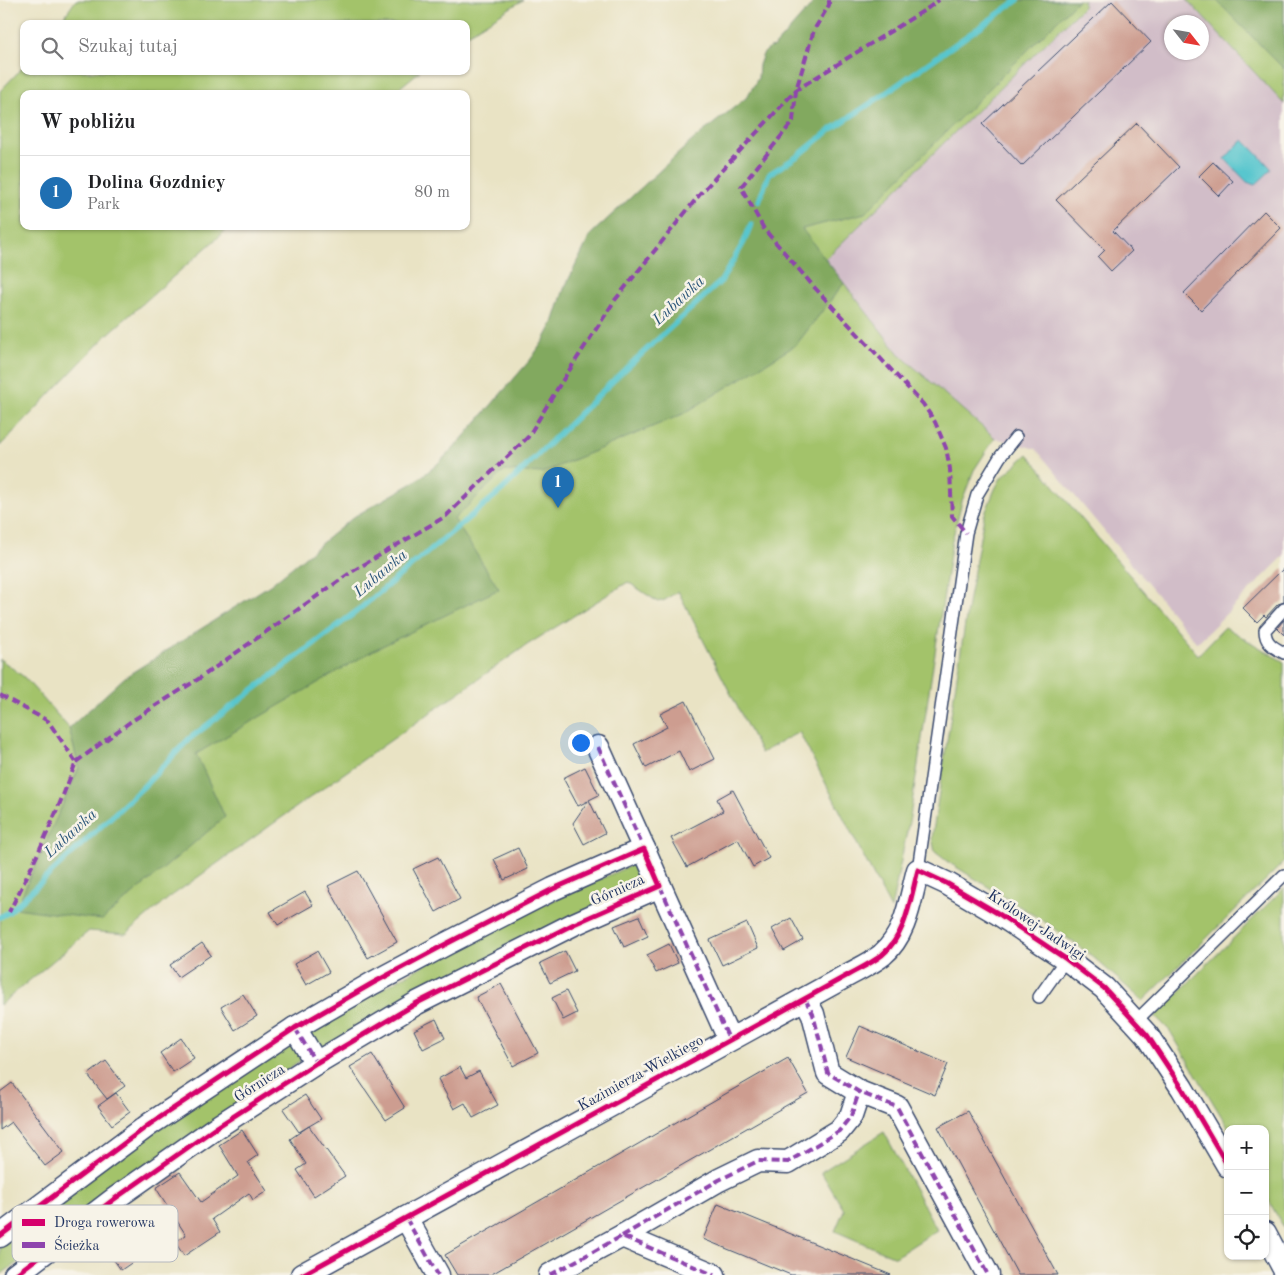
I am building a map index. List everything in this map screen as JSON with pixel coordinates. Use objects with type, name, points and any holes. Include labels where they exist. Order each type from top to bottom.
[{"type":"street","name":"Górnicza","points":[[598,747],[729,1040]]},
{"type":"street","name":"Górnicza","points":[[42,1205],[150,1124],[295,1028],[373,983],[553,889],[644,849]]},
{"type":"street","name":"Królowej Jadwigi","points":[[918,870],[946,883],[1000,914],[1066,959],[1104,988],[1147,1034],[1182,1088],[1224,1159]]},
{"type":"street","name":"Kazimierza Wielkiego","points":[[302,1275],[805,999],[881,955],[894,942],[903,926],[918,870]]},
{"type":"street","name":"Górnicza","points":[[106,1205],[217,1127],[316,1063],[417,1003],[558,932],[660,886]]},
{"type":"street","points":[[805,999],[812,1014],[828,1073],[858,1092],[897,1107],[988,1275]]},
{"type":"street","points":[[295,1028],[316,1063]]},
{"type":"street","points":[[550,1275],[719,1180],[758,1161],[788,1162],[839,1131],[851,1116],[858,1092]]},
{"type":"street","points":[[406,1218],[438,1275]]},
{"type":"street","name":"Górnicza","points":[[0,1236],[12,1227]]},
{"type":"street","points":[[622,1236],[714,1275]]},
{"type":"street","points":[[1269,1241],[1284,1268]]},
{"type":"street","name":"Górnicza","points":[[15,1275],[32,1262]]},
{"type":"lane","points":[[918,870],[966,533],[977,495],[1000,457],[1016,437]]},
{"type":"lane","points":[[1284,609],[1265,630],[1265,636],[1271,646],[1284,653]]},
{"type":"lane","points":[[1136,1021],[1284,875]]},
{"type":"lane","points":[[1039,997],[1066,959]]},
{"type":"shaded area","points":[[1078,0],[1216,0],[1284,69],[1284,556],[1197,643],[1036,449],[995,438],[899,354],[802,229]]},
{"type":"green space","points":[[76,0],[523,0],[470,33],[470,20],[62,20]]},
{"type":"green space","points":[[816,0],[1078,0],[865,213],[802,229],[844,283],[796,345],[683,414],[542,473],[504,471],[454,519],[499,589],[374,650],[196,754],[225,817],[102,920],[16,908],[79,768],[69,728],[125,677],[270,585],[355,516],[413,483],[454,448],[531,359],[544,340],[553,323],[564,289],[591,234],[694,139],[746,98],[758,78],[759,65],[763,54],[769,48],[774,47]]},
{"type":"green space","points":[[867,0],[1084,0],[1083,7],[813,271],[796,344],[844,283],[899,354],[995,438],[974,470],[962,501],[952,541],[910,817],[891,909],[799,732],[761,753],[678,591],[665,600],[658,602],[628,582],[527,645],[367,757],[170,897],[126,934],[89,931],[0,1005],[0,659],[24,677],[69,728],[79,767],[72,784],[484,450]]},
{"type":"green space","points":[[1187,0],[1284,0],[1284,104],[1209,24],[1209,15],[1201,15]]},
{"type":"green space","points":[[1216,0],[1284,0],[1284,69]]},
{"type":"green space","points":[[20,70],[20,75],[415,75],[397,90],[20,90],[20,230],[226,230],[107,335],[0,446],[0,91]]},
{"type":"green space","points":[[1028,454],[1198,655],[1225,627],[1284,662],[1284,862],[1143,1001],[1092,956],[1048,924],[935,852],[932,838],[969,598],[984,516],[1001,478]]},
{"type":"green space","points":[[638,862],[646,880],[320,1049],[309,1031],[471,938]]},
{"type":"green space","points":[[1284,888],[1284,1228],[1269,1201],[1269,1125],[1227,1125],[1170,1031],[1155,1016]]},
{"type":"green space","points":[[291,1041],[305,1057],[98,1205],[51,1205],[99,1169]]},
{"type":"green space","points":[[884,1132],[937,1230],[895,1257],[835,1231],[844,1210],[821,1172]]},
{"type":"green space","points":[[12,1235],[12,1262],[18,1262],[0,1275],[0,1244]]},
{"type":"water","points":[[1244,140],[1271,168],[1255,185],[1247,182],[1225,159]]},
{"type":"building","points":[[1112,1],[1151,42],[1022,166],[982,124]]},
{"type":"building","points":[[1137,123],[1179,167],[1113,231],[1132,251],[1111,271],[1098,257],[1105,250],[1056,200]]},
{"type":"building","points":[[1213,162],[1233,181],[1219,196],[1199,176]]},
{"type":"building","points":[[1264,211],[1281,228],[1201,310],[1184,293]]},
{"type":"building","points":[[1284,568],[1284,602],[1278,604],[1266,617],[1264,615],[1257,622],[1243,608]]},
{"type":"building","points":[[1284,620],[1284,635],[1277,628]]},
{"type":"building","points":[[686,701],[715,759],[689,772],[679,751],[646,768],[634,744],[667,727],[660,714]]},
{"type":"building","points":[[585,767],[599,795],[589,800],[605,833],[584,844],[573,823],[588,801],[578,806],[563,778]]},
{"type":"building","points":[[733,790],[769,858],[753,867],[738,839],[687,867],[671,838],[723,811],[717,799]]},
{"type":"building","points":[[518,848],[528,869],[504,880],[494,859]]},
{"type":"building","points":[[438,857],[460,899],[436,912],[413,869]]},
{"type":"building","points":[[358,871],[397,942],[368,958],[328,886]]},
{"type":"building","points":[[305,892],[313,905],[278,925],[270,912]]},
{"type":"building","points":[[639,916],[648,936],[624,947],[614,926]]},
{"type":"building","points":[[791,918],[803,940],[784,951],[772,929]]},
{"type":"building","points":[[747,923],[758,948],[722,965],[710,940]]},
{"type":"building","points":[[202,943],[211,955],[178,977],[170,965]]},
{"type":"building","points":[[669,944],[678,963],[656,973],[647,955]]},
{"type":"building","points":[[317,951],[329,972],[306,985],[294,964]]},
{"type":"building","points":[[565,951],[575,971],[550,983],[540,963]]},
{"type":"building","points":[[501,984],[538,1053],[513,1066],[476,997]]},
{"type":"building","points":[[566,991],[577,1013],[563,1020],[552,998]]},
{"type":"building","points":[[243,994],[257,1016],[235,1030],[221,1007]]},
{"type":"building","points":[[436,1019],[445,1038],[423,1049],[414,1030]]},
{"type":"building","points":[[860,1026],[948,1064],[935,1095],[846,1057]]},
{"type":"building","points":[[181,1038],[194,1058],[173,1072],[160,1053]]},
{"type":"building","points":[[372,1054],[405,1108],[386,1120],[350,1067]]},
{"type":"building","points":[[788,1058],[808,1093],[490,1275],[457,1275],[445,1255]]},
{"type":"building","points":[[106,1061],[125,1086],[107,1099],[88,1075]]},
{"type":"building","points":[[460,1067],[466,1078],[479,1071],[498,1105],[473,1118],[465,1103],[454,1109],[438,1079]]},
{"type":"building","points":[[12,1083],[64,1152],[45,1166],[11,1122],[0,1130],[0,1092]]},
{"type":"building","points":[[116,1093],[130,1112],[112,1125],[98,1106]]},
{"type":"building","points":[[305,1095],[321,1119],[299,1132],[283,1109]]},
{"type":"building","points":[[968,1111],[1058,1275],[1018,1275],[938,1127]]},
{"type":"building","points":[[309,1126],[345,1176],[314,1196],[297,1170],[306,1164],[290,1139]]},
{"type":"building","points":[[242,1130],[258,1155],[248,1162],[267,1191],[253,1200],[249,1193],[212,1219],[220,1232],[184,1256],[178,1247],[178,1240],[186,1235],[178,1222],[178,1205],[167,1205],[156,1188],[180,1172],[201,1202],[238,1176],[219,1145]]},
{"type":"building","points":[[718,1204],[891,1275],[791,1275],[703,1239]]},
{"type":"building","points":[[115,1262],[133,1262],[121,1270]]},
{"type":"waterway","name":"Lubawka","points":[[759,201],[769,174],[798,156],[829,131],[1018,0]]},
{"type":"waterway","name":"Lubawka","points":[[0,917],[9,912],[143,787],[189,739],[357,611],[502,490],[620,374],[721,281],[744,242],[751,224]]},
{"type":"marked path","points":[[829,0],[829,5],[814,30],[796,90],[793,121],[741,187],[764,229],[815,288],[923,404],[935,422],[946,448],[950,469],[952,516],[966,533]]},
{"type":"marked path","points":[[76,762],[130,722],[200,678],[353,571],[446,516],[528,437],[615,300],[701,193],[796,90],[939,0]]},
{"type":"marked path","points":[[0,695],[48,721],[76,762],[45,838],[9,912]]},
{"type":"marked path","points":[[598,747],[644,849]]},
{"type":"marked path","points":[[660,886],[729,1039]]},
{"type":"marked path","points":[[805,999],[813,1014],[828,1073],[859,1092],[897,1107],[988,1275]]},
{"type":"marked path","points":[[295,1028],[316,1063]]},
{"type":"marked path","points":[[622,1236],[719,1180],[758,1161],[788,1162],[839,1131],[851,1116],[859,1092]]},
{"type":"marked path","points":[[406,1218],[438,1275]]},
{"type":"marked path","points":[[550,1275],[622,1236],[714,1275]]},
{"type":"cycle path","points":[[42,1205],[150,1124],[295,1028],[373,983],[553,889],[644,849],[660,886],[574,924],[417,1003],[316,1063],[217,1127],[106,1205]]},
{"type":"cycle path","points":[[302,1275],[874,961],[890,947],[902,927],[918,870],[946,883],[999,914],[1066,959],[1104,988],[1147,1035],[1182,1088],[1224,1159]]},
{"type":"cycle path","points":[[0,1236],[12,1227]]},
{"type":"cycle path","points":[[15,1275],[32,1262]]},
{"type":"place","name":"Dolina Gozdnicy","points":[[558,508]]}]
